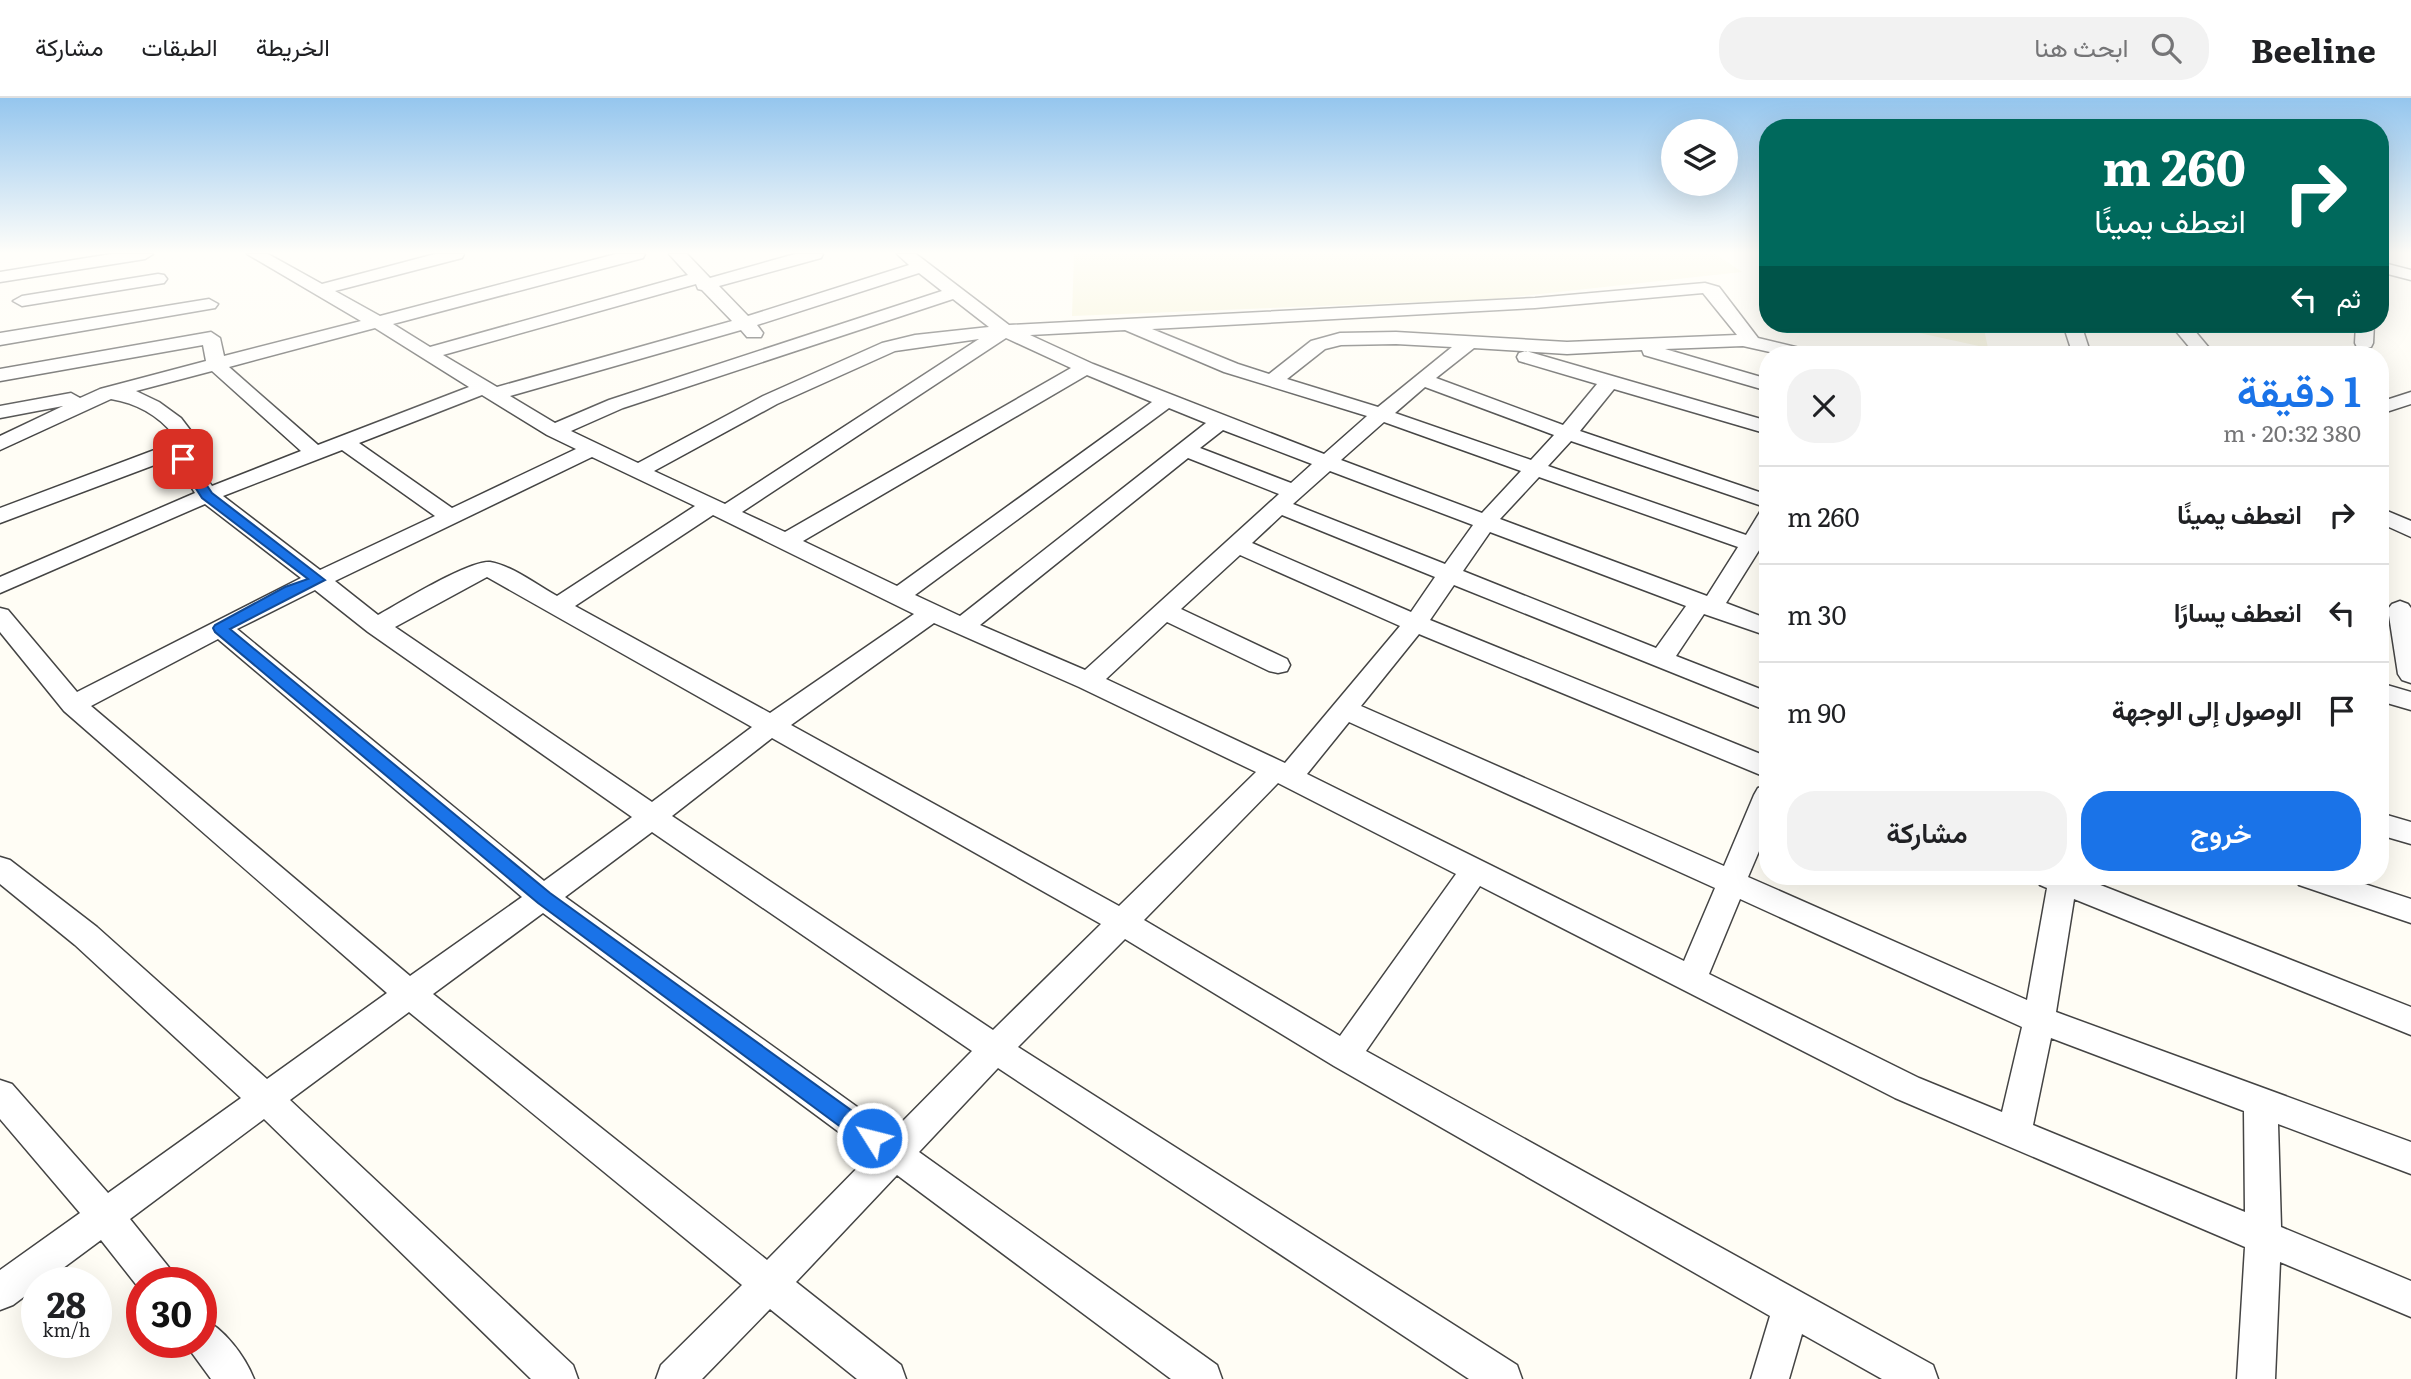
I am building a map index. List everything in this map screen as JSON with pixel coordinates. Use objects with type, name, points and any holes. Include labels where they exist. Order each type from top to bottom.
[{"type":"street","points":[[5,339],[16,314]]},
{"type":"street","points":[[5,339],[152,314]]},
{"type":"street","points":[[362,314],[554,431],[591,450],[932,613],[1088,681],[1282,773],[1691,982],[1907,1088],[2411,1299]]},
{"type":"street","points":[[0,412],[107,393],[413,314]]},
{"type":"street","points":[[428,353],[577,314]]},
{"type":"street","points":[[735,314],[775,354]]},
{"type":"street","points":[[0,586],[207,495],[344,442],[489,391],[774,314]]},
{"type":"street","points":[[554,431],[616,404],[893,314]]},
{"type":"street","points":[[984,314],[1005,331],[1166,401],[1759,625]]},
{"type":"street","points":[[638,471],[770,400],[889,347],[915,341],[1005,331],[1324,314]]},
{"type":"street","points":[[1730,314],[1751,341]]},
{"type":"street","points":[[1124,324],[1231,368],[1383,415],[1532,470],[1751,544]]},
{"type":"street","points":[[556,607],[719,510],[1005,331]]},
{"type":"street","points":[[0,375],[208,338],[212,339],[217,366],[316,453]]},
{"type":"street","points":[[1273,380],[1325,341],[1396,338],[1544,347],[1751,341],[1770,346]]},
{"type":"street","points":[[1088,681],[1328,461],[1422,379],[1470,342]]},
{"type":"street","points":[[1470,342],[1611,380],[1759,425]]},
{"type":"street","points":[[1631,345],[1759,382]]},
{"type":"street","points":[[786,541],[1086,368]]},
{"type":"street","points":[[1422,379],[1567,433],[1759,499]]},
{"type":"street","points":[[675,1379],[1122,922],[1346,710],[1415,623],[1486,522],[1611,380]]},
{"type":"street","points":[[0,443],[107,393],[135,397],[163,414],[174,422],[184,435],[183,459],[207,495],[377,626],[652,817],[995,1049],[1503,1379]]},
{"type":"street","points":[[2389,405],[2411,398]]},
{"type":"street","points":[[899,596],[1166,401]]},
{"type":"street","points":[[963,626],[1220,422]]},
{"type":"street","points":[[344,442],[451,517]]},
{"type":"street","points":[[0,516],[183,447]]},
{"type":"street","points":[[1185,449],[1448,576],[1759,698]]},
{"type":"street","points":[[73,705],[290,591],[591,450]]},
{"type":"street","points":[[2389,519],[2411,530]]},
{"type":"street","points":[[1661,660],[1759,531]]},
{"type":"street","points":[[1237,545],[1415,623],[1759,764]]},
{"type":"street","points":[[377,626],[468,576],[487,569],[772,725],[1122,922],[1345,1056],[1919,1379]]},
{"type":"street","points":[[2397,608],[2411,674]]},
{"type":"street","points":[[1164,611],[1278,665]]},
{"type":"street","points":[[0,1292],[408,993],[544,898],[772,725],[932,613]]},
{"type":"street","points":[[0,616],[73,705],[408,993],[887,1379]]},
{"type":"street","points":[[220,628],[544,898],[1203,1379]]},
{"type":"street","points":[[2389,695],[2411,701]]},
{"type":"street","points":[[1346,710],[2039,1020],[2262,1105],[2411,1158]]},
{"type":"street","points":[[1691,982],[1759,816]]},
{"type":"street","points":[[2389,827],[2411,833]]},
{"type":"street","points":[[0,868],[86,936],[266,1099],[559,1379]]},
{"type":"street","points":[[1345,1056],[1474,872]]},
{"type":"street","points":[[2014,1133],[2039,1020],[2057,885]]},
{"type":"street","points":[[2075,885],[2411,1021]]},
{"type":"street","points":[[2333,885],[2411,911]]},
{"type":"street","points":[[0,1095],[105,1216],[145,1267]]},
{"type":"street","points":[[2256,1379],[2263,1239],[2262,1105]]},
{"type":"street","points":[[1770,1379],[1791,1308]]},
{"type":"street","points":[[217,1357],[235,1379]]},
{"type":"shaded area","points":[[1072,314],[1127,314],[1072,316]]},
{"type":"shaded area","points":[[1919,333],[1985,333],[1988,346]]},
{"type":"route","points":[[183,459],[207,495],[318,580],[290,591],[220,628],[544,898],[872,1138]]}]
